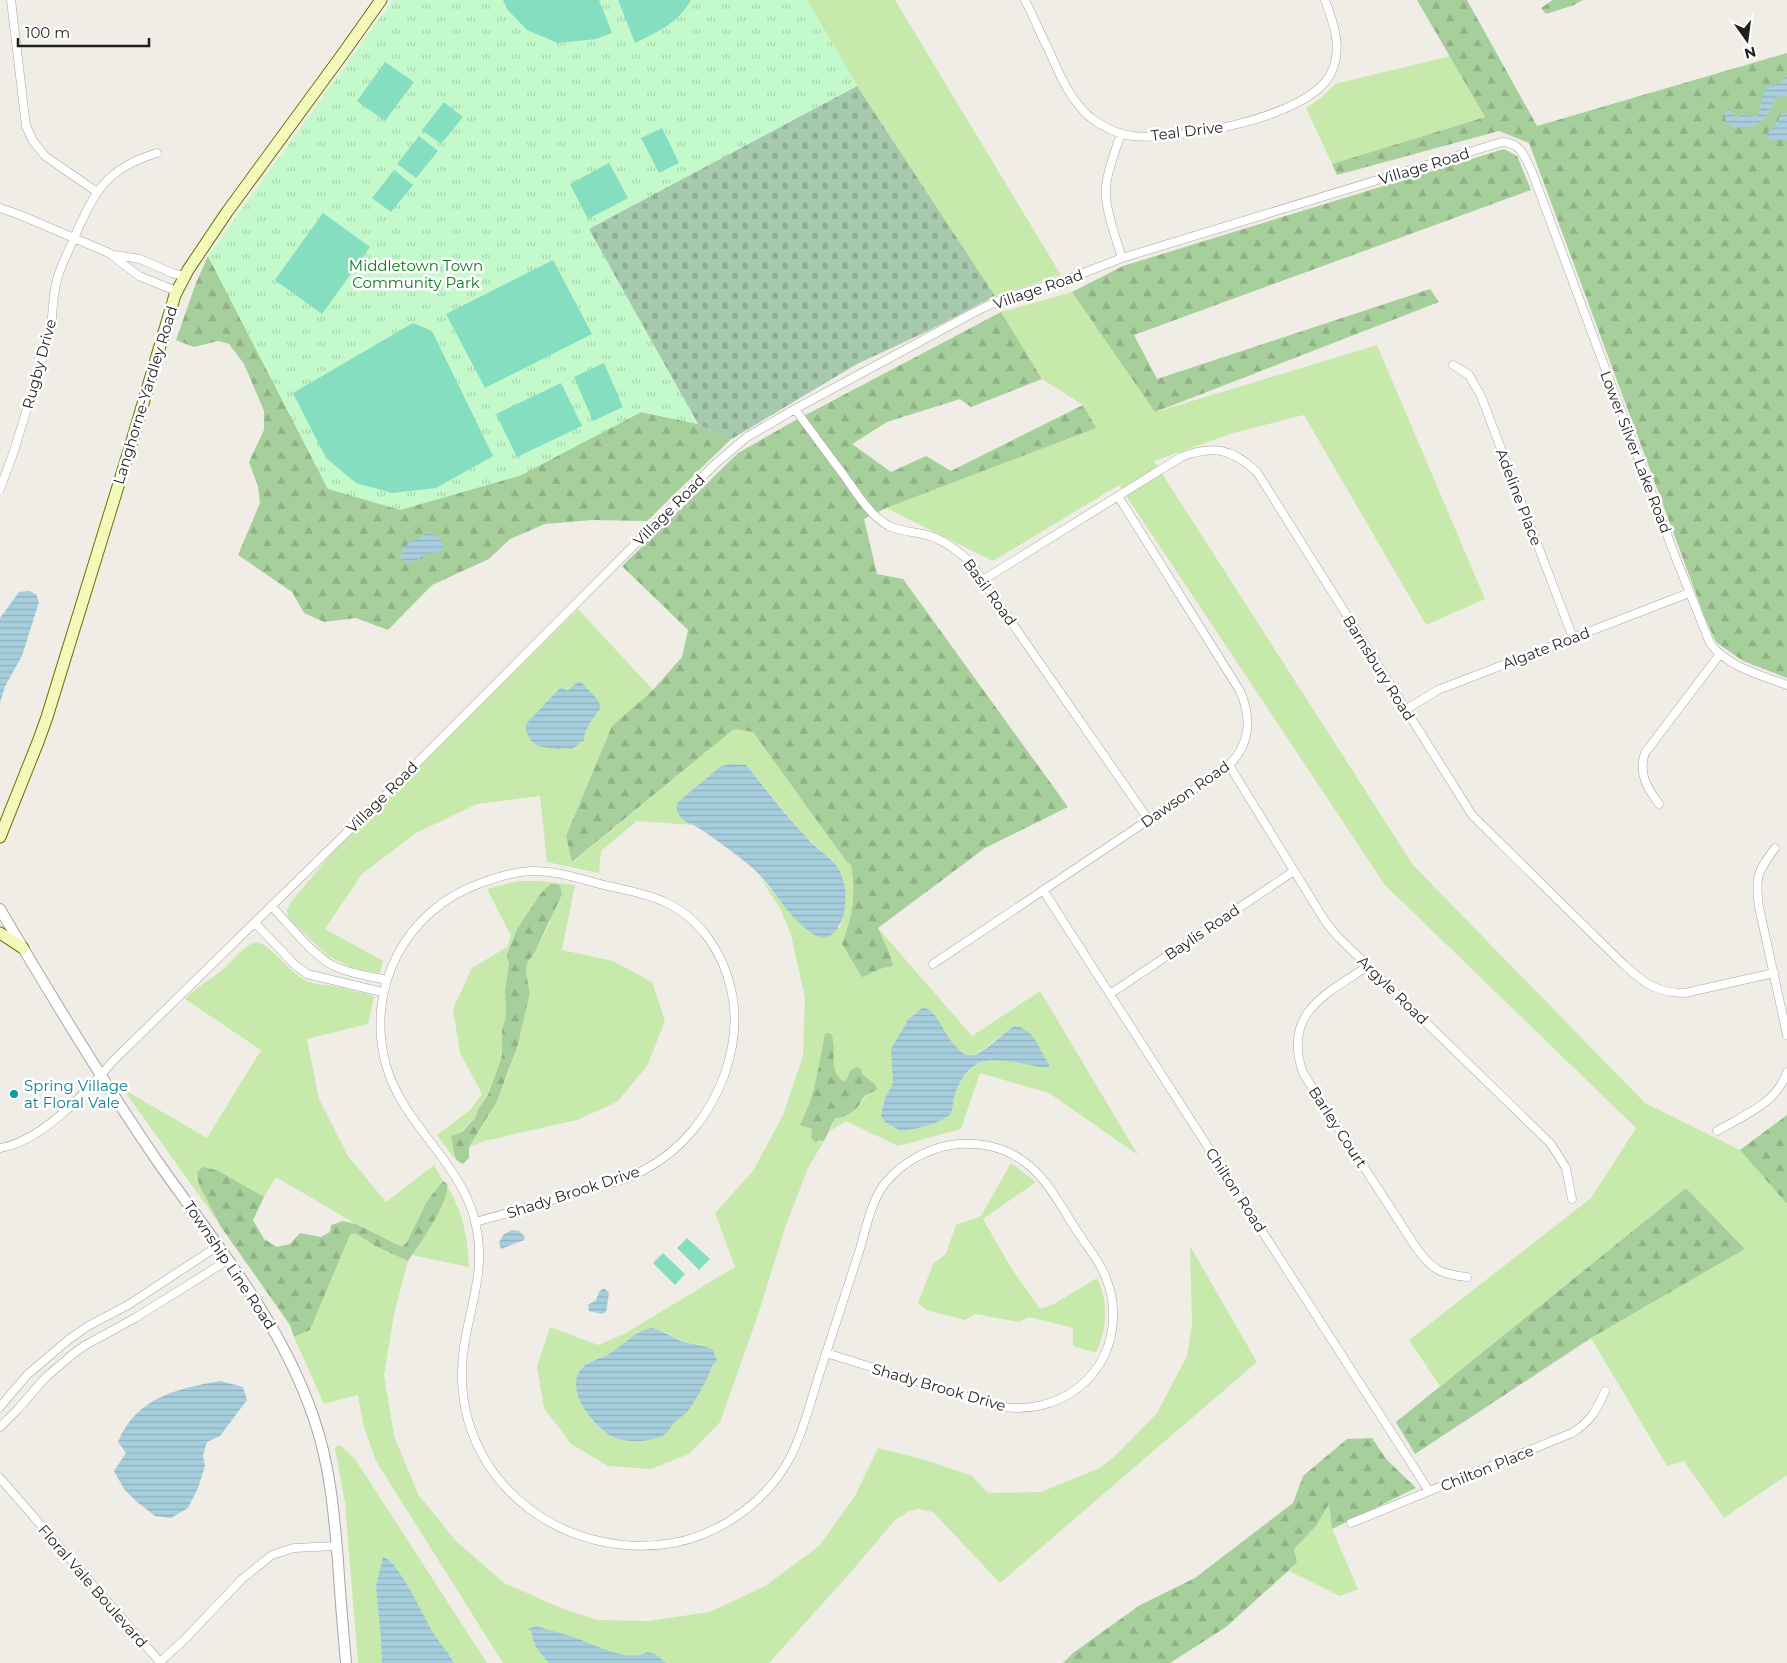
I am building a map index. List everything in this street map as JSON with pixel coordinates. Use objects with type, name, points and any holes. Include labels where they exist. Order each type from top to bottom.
[{"type":"main road","name":"Langhorne-Yardley Road","points":[[0,836],[38,742],[49,708],[176,292],[227,212],[342,56],[380,0]]},
{"type":"main road","points":[[0,820],[15,798]]},
{"type":"main road","points":[[0,933],[23,948]]},
{"type":"street","points":[[11,0],[26,126],[32,141],[45,156],[97,192]]},
{"type":"street","name":"Teal Drive","points":[[1025,0],[1066,88],[1073,98],[1092,119],[1104,126],[1121,133],[1141,136],[1167,136],[1223,127],[1277,111],[1299,102],[1319,90],[1331,74],[1336,61],[1337,50],[1335,32],[1325,0]]},
{"type":"street","points":[[1121,133],[1107,181],[1106,198],[1109,216],[1122,258]]},
{"type":"street","name":"Village Road","points":[[0,1148],[10,1146],[33,1136],[87,1091],[113,1061],[272,907],[715,464],[747,437],[1002,299],[1068,279],[1122,258],[1477,149],[1508,142]]},
{"type":"street","name":"Lower Silver Lake Road","points":[[1508,142],[1522,151],[1534,176],[1689,593],[1710,644],[1720,654],[1741,666],[1787,685]]},
{"type":"street","name":"Rugby Drive","points":[[0,489],[14,452],[50,334],[56,283],[84,214],[97,192],[105,183],[136,160],[157,153]]},
{"type":"street","points":[[0,208],[109,253],[140,259],[172,273],[185,276]]},
{"type":"street","points":[[109,253],[139,276],[176,292]]},
{"type":"street","name":"Adeline Place","points":[[1453,365],[1469,375],[1481,396],[1573,638]]},
{"type":"street","name":"Basil Road","points":[[796,409],[859,496],[878,518],[890,526],[907,532],[924,534],[946,543],[969,561],[1148,820]]},
{"type":"street","name":"Barnsbury Road","points":[[983,580],[1181,457],[1195,451],[1213,449],[1238,456],[1257,472],[1405,710],[1477,821],[1623,964],[1648,985],[1662,991],[1685,992],[1774,974]]},
{"type":"street","name":"Dawson Road","points":[[934,964],[1229,765],[1237,756],[1246,739],[1248,717],[1246,704],[1240,691],[1118,496]]},
{"type":"street","name":"Algate Road","points":[[1405,710],[1438,690],[1689,593]]},
{"type":"street","points":[[1658,804],[1647,788],[1644,779],[1642,764],[1645,753],[1720,654]]},
{"type":"street","name":"Argyle Road","points":[[1229,765],[1336,936],[1551,1144],[1566,1168],[1572,1199]]},
{"type":"street","points":[[1776,848],[1759,871],[1757,888],[1787,1035]]},
{"type":"street","name":"Shady Brook Drive","points":[[475,1222],[616,1182],[642,1172],[669,1155],[694,1130],[713,1102],[725,1072],[734,1040],[734,1004],[727,972],[716,948],[698,926],[678,908],[656,897],[556,873],[533,871],[503,875],[469,887],[444,901],[426,915],[408,936],[394,962],[382,992],[381,1040],[390,1079],[409,1114],[462,1187],[475,1222],[480,1250],[480,1268],[462,1367],[463,1395],[470,1425],[485,1460],[507,1489],[542,1519],[592,1541],[622,1546],[654,1546],[685,1541],[732,1520],[756,1501],[775,1480],[788,1461],[799,1438],[826,1353],[874,1203],[883,1185],[892,1175],[911,1161],[929,1151],[956,1144],[981,1144],[1005,1150],[1026,1162],[1042,1179],[1097,1261],[1110,1289],[1113,1308],[1112,1331],[1105,1354],[1079,1389],[1063,1399],[1045,1405],[1026,1409],[1010,1409],[996,1406],[826,1353]]},
{"type":"street","name":"Baylis Road","points":[[1110,994],[1294,871]]},
{"type":"street","name":"Chilton Road","points":[[1043,890],[1429,1491]]},
{"type":"street","points":[[272,907],[328,963],[351,972],[387,980]]},
{"type":"street","name":"Township Line Road","points":[[0,909],[100,1076],[272,1325],[295,1369],[305,1392],[321,1443],[331,1488],[346,1663]]},
{"type":"street","points":[[255,923],[295,965],[307,974],[382,992]]},
{"type":"street","name":"Barley Court","points":[[1368,966],[1323,997],[1306,1015],[1296,1046],[1299,1061],[1303,1073],[1426,1262],[1440,1273],[1467,1277]]},
{"type":"street","points":[[1717,1131],[1768,1100],[1776,1093],[1784,1081],[1787,1072]]},
{"type":"street","points":[[0,1407],[33,1370],[73,1336],[128,1305],[218,1246]]},
{"type":"street","points":[[0,1427],[46,1377],[73,1354],[228,1260]]},
{"type":"street","name":"Chilton Place","points":[[1351,1523],[1572,1432],[1589,1421],[1605,1391]]},
{"type":"street","name":"Floral Vale Boulevard","points":[[0,1478],[160,1662],[185,1639],[242,1579],[272,1554],[294,1548],[336,1546]]},
{"type":"green space","name":"Middletown Town Community Park","points":[[393,0],[807,0],[857,86],[589,229],[698,424],[641,412],[519,476],[400,510],[328,489],[208,256]]},
{"type":"green space","points":[[503,0],[599,0],[612,33],[596,39],[558,43],[527,30],[507,9]]},
{"type":"green space","points":[[618,0],[691,0],[673,21],[635,43]]},
{"type":"green space","points":[[807,0],[895,0],[1061,275],[995,296],[857,86]]},
{"type":"green space","points":[[1417,0],[1467,0],[1537,126],[1787,53],[1787,75],[1781,84],[1761,103],[1760,112],[1757,116],[1741,114],[1738,117],[1732,116],[1728,110],[1726,112],[1734,127],[1750,126],[1765,117],[1775,98],[1787,95],[1787,113],[1781,115],[1766,136],[1774,140],[1787,140],[1787,678],[1743,661],[1716,642],[1705,618],[1529,143],[1499,131],[1337,175],[1332,164],[1485,117]]},
{"type":"green space","points":[[1553,0],[1583,0],[1546,14],[1541,8]]},
{"type":"green space","points":[[1450,56],[1485,117],[1332,164],[1306,108],[1321,98],[1335,84]]},
{"type":"green space","points":[[385,62],[414,82],[385,121],[357,101]]},
{"type":"green space","points":[[857,86],[995,296],[928,331],[857,364],[730,440],[698,424],[588,229]]},
{"type":"green space","points":[[444,102],[463,117],[441,144],[422,130]]},
{"type":"green space","points":[[662,128],[679,163],[659,173],[641,138]]},
{"type":"green space","points":[[419,136],[438,151],[416,178],[397,164]]},
{"type":"green space","points":[[1504,149],[1517,156],[1531,190],[1134,335],[1157,379],[1430,289],[1439,302],[1155,412],[1072,292],[1123,266]]},
{"type":"green space","points":[[609,163],[628,198],[588,219],[570,184]]},
{"type":"green space","points":[[394,170],[413,185],[391,212],[372,198]]},
{"type":"green space","points":[[323,213],[370,247],[322,314],[275,280]]},
{"type":"green space","points":[[208,256],[328,489],[519,476],[641,412],[698,424],[730,440],[647,521],[592,520],[545,524],[510,539],[489,559],[432,585],[388,630],[356,618],[324,622],[304,613],[292,592],[238,555],[260,503],[258,486],[249,462],[264,430],[264,411],[244,364],[229,344],[218,341],[194,347],[176,340],[196,283]]},
{"type":"green space","points":[[553,260],[592,334],[485,388],[446,314]]},
{"type":"green space","points":[[1072,292],[1156,412],[1377,345],[1485,599],[1426,625],[1304,415],[1233,433],[1154,461],[1413,865],[1645,1103],[1740,1150],[1787,1204],[1787,1475],[1724,1518],[1684,1461],[1667,1466],[1591,1338],[1745,1249],[1686,1188],[1440,1386],[1409,1340],[1591,1198],[1636,1128],[1385,885],[1119,485],[993,561],[886,508],[1095,428],[1083,405],[1042,379],[1001,312]]},
{"type":"green space","points":[[1001,312],[1042,379],[971,407],[960,399],[887,422],[852,444],[891,472],[926,456],[951,471],[1083,405],[1096,428],[886,508],[864,519],[877,574],[903,579],[1068,807],[985,848],[878,928],[893,965],[862,977],[842,944],[849,924],[852,905],[851,865],[846,861],[753,732],[734,729],[572,862],[566,836],[612,726],[653,690],[682,657],[688,630],[622,566],[738,453],[796,420]]},
{"type":"green space","points":[[413,323],[432,331],[493,456],[436,488],[392,493],[356,483],[326,458],[293,393]]},
{"type":"green space","points":[[604,363],[623,407],[593,421],[574,377]]},
{"type":"green space","points":[[561,383],[582,426],[517,457],[496,414]]},
{"type":"green space","points":[[578,609],[653,690],[612,726],[566,836],[573,862],[734,729],[753,732],[846,861],[851,865],[852,905],[849,924],[842,944],[862,976],[891,967],[893,962],[878,928],[972,1036],[1040,991],[1138,1155],[1049,1093],[980,1073],[961,1129],[898,1146],[846,1121],[830,1131],[835,1118],[857,1107],[867,1095],[872,1093],[875,1084],[862,1074],[847,1077],[845,1083],[840,1079],[833,1064],[834,1040],[825,1033],[819,1070],[806,1113],[808,1128],[812,1129],[811,1138],[824,1141],[808,1168],[786,1225],[756,1321],[720,1422],[689,1454],[651,1469],[608,1466],[571,1444],[544,1408],[537,1367],[550,1327],[598,1345],[624,1334],[735,1267],[715,1213],[753,1171],[783,1115],[803,1056],[805,997],[791,935],[780,908],[759,876],[801,924],[818,937],[840,927],[844,910],[845,890],[842,877],[833,861],[805,836],[747,766],[721,766],[679,801],[679,816],[694,825],[637,821],[601,851],[599,873],[547,862],[540,796],[477,804],[416,833],[362,874],[325,929],[383,961],[380,973],[352,968],[328,956],[288,918],[287,910],[291,902],[331,854]],"holes":[[[1014,1026],[1025,1029],[1050,1066],[992,1060],[979,1063],[961,1081],[954,1098],[953,1108],[947,1117],[928,1125],[901,1131],[886,1123],[881,1116],[885,1098],[893,1083],[957,1049],[970,1056],[978,1053]],[[651,1328],[688,1343],[702,1345],[717,1361],[707,1375],[693,1404],[674,1422],[665,1434],[656,1438],[638,1440],[625,1440],[613,1437],[597,1426],[583,1407],[577,1387],[578,1377],[582,1368],[588,1363],[612,1352],[635,1335]]]},
{"type":"green space","points":[[518,881],[575,885],[562,950],[613,961],[652,982],[665,1021],[647,1066],[617,1102],[577,1120],[484,1141],[469,1147],[489,1115],[508,1075],[517,1048],[530,993],[526,973],[527,963],[550,923],[545,889],[517,929],[506,957],[509,963],[505,990],[506,1015],[502,1030],[502,1056],[488,1095],[477,1111],[476,1117],[457,1137],[453,1149],[457,1162],[437,1135],[470,1110],[482,1094],[460,1053],[453,1009],[472,968],[507,947],[511,936],[487,889]]},
{"type":"green space","points":[[551,884],[560,886],[562,894],[535,952],[527,963],[526,973],[530,993],[517,1048],[497,1101],[469,1147],[469,1158],[463,1164],[456,1159],[451,1136],[462,1132],[476,1117],[477,1111],[488,1095],[502,1056],[502,1030],[506,1015],[505,990],[509,963],[506,957],[517,929],[541,893]]},
{"type":"green space","points":[[255,942],[266,946],[295,973],[308,982],[348,989],[374,997],[368,1024],[307,1039],[319,1099],[348,1156],[386,1202],[434,1165],[443,1181],[427,1201],[407,1242],[402,1247],[356,1224],[276,1177],[264,1197],[219,1171],[199,1185],[221,1226],[123,1089],[207,1138],[261,1050],[185,999],[222,970],[246,947]]},
{"type":"green space","points":[[825,1033],[831,1034],[833,1040],[834,1066],[839,1077],[845,1082],[851,1070],[857,1067],[861,1069],[862,1074],[875,1084],[877,1089],[865,1096],[852,1112],[835,1118],[824,1141],[819,1140],[815,1142],[811,1138],[812,1129],[800,1125],[813,1092]]},
{"type":"green space","points":[[1787,1115],[1787,1204],[1740,1150]]},
{"type":"green space","points":[[1011,1163],[1036,1182],[983,1219],[1010,1266],[1040,1309],[1054,1304],[1097,1278],[1105,1306],[1105,1316],[1100,1344],[1096,1353],[1073,1346],[1073,1328],[1029,1317],[1019,1322],[975,1314],[965,1320],[927,1310],[918,1303],[933,1264],[946,1254],[956,1225],[981,1216]]},
{"type":"green space","points":[[203,1167],[219,1171],[264,1197],[253,1220],[264,1239],[277,1247],[290,1244],[300,1233],[321,1237],[330,1232],[331,1225],[343,1221],[356,1224],[402,1247],[407,1242],[427,1201],[443,1181],[447,1184],[447,1191],[433,1222],[408,1261],[377,1247],[355,1233],[350,1235],[310,1330],[294,1337],[290,1325],[221,1227],[199,1185],[197,1172]]},
{"type":"green space","points":[[448,1187],[464,1226],[469,1267],[412,1255],[444,1203]]},
{"type":"green space","points":[[1686,1188],[1745,1249],[1591,1338],[1415,1454],[1396,1422]]},
{"type":"green space","points":[[355,1233],[377,1247],[408,1261],[394,1314],[384,1375],[394,1436],[418,1494],[456,1541],[504,1583],[561,1608],[597,1620],[648,1621],[710,1612],[765,1586],[819,1546],[855,1496],[878,1448],[922,1459],[972,1476],[988,1493],[1041,1492],[1100,1468],[1115,1456],[1157,1413],[1187,1356],[1192,1324],[1190,1246],[1257,1362],[1000,1583],[933,1512],[919,1509],[909,1511],[895,1520],[769,1663],[503,1663],[376,1461],[363,1424],[358,1395],[324,1404],[294,1337],[310,1330],[350,1235]]},
{"type":"green space","points":[[687,1238],[710,1259],[699,1270],[677,1248]]},
{"type":"green space","points":[[663,1253],[685,1274],[675,1285],[653,1263]]},
{"type":"green space","points":[[1372,1438],[1386,1459],[1416,1488],[1332,1529],[1329,1504],[1316,1526],[1294,1549],[1297,1563],[1226,1627],[1170,1663],[1063,1663],[1073,1653],[1140,1605],[1195,1578],[1293,1503],[1303,1476],[1347,1439]]},
{"type":"green space","points":[[340,1445],[355,1459],[487,1663],[358,1663],[345,1503],[335,1448]]},
{"type":"green space","points":[[1329,1503],[1332,1529],[1358,1589],[1340,1596],[1289,1571],[1297,1563],[1294,1549],[1316,1526]]},
{"type":"water","points":[[1787,75],[1787,95],[1775,98],[1762,120],[1751,127],[1744,128],[1726,124],[1725,113],[1729,107],[1732,115],[1738,117],[1741,114],[1757,116],[1763,94],[1768,85],[1781,84]]},
{"type":"water","points":[[1787,113],[1787,140],[1780,141],[1767,138],[1766,135],[1777,123],[1781,115]]},
{"type":"water","points":[[427,532],[435,534],[440,539],[443,544],[442,550],[406,563],[400,556],[403,550],[409,543]]},
{"type":"water","points":[[29,591],[36,594],[39,602],[22,656],[5,686],[0,703],[0,618],[19,592]]},
{"type":"water","points":[[578,682],[581,682],[597,699],[601,707],[587,727],[584,741],[581,741],[571,749],[561,748],[560,750],[536,745],[528,735],[526,724],[561,687],[567,691]]},
{"type":"water","points":[[744,764],[747,766],[805,836],[830,859],[841,873],[846,895],[845,906],[839,927],[832,935],[822,938],[807,929],[789,912],[766,882],[749,865],[681,817],[676,807],[679,801],[721,766]]},
{"type":"water","points":[[923,1007],[933,1013],[952,1042],[964,1054],[979,1053],[1014,1026],[1027,1031],[1032,1036],[1050,1066],[1046,1068],[1000,1060],[979,1063],[969,1070],[961,1080],[954,1098],[952,1111],[947,1117],[928,1125],[901,1131],[886,1123],[881,1116],[885,1098],[893,1083],[891,1049],[908,1020]]},
{"type":"water","points":[[512,1230],[519,1231],[525,1237],[524,1240],[501,1249],[499,1243],[503,1235]]},
{"type":"water","points":[[604,1288],[609,1293],[606,1312],[602,1314],[589,1311],[588,1305],[596,1300],[599,1292]]},
{"type":"water","points":[[651,1328],[681,1341],[713,1350],[717,1361],[712,1366],[689,1410],[665,1434],[644,1441],[618,1439],[597,1425],[583,1407],[576,1386],[577,1377],[585,1365],[605,1356],[630,1338]]},
{"type":"water","points":[[220,1381],[243,1387],[247,1400],[220,1436],[207,1442],[203,1455],[205,1466],[198,1488],[188,1508],[171,1518],[155,1516],[124,1489],[114,1471],[126,1453],[118,1442],[126,1427],[147,1405],[173,1392]]},
{"type":"water","points":[[383,1557],[396,1568],[404,1579],[434,1634],[454,1663],[382,1663],[376,1586]]},
{"type":"water","points":[[536,1626],[623,1655],[640,1655],[647,1652],[655,1654],[666,1663],[549,1663],[538,1649],[532,1637],[532,1632],[528,1629]]},
{"type":"place","name":"Spring Village at Floral Vale","points":[[14,1094]]}]
